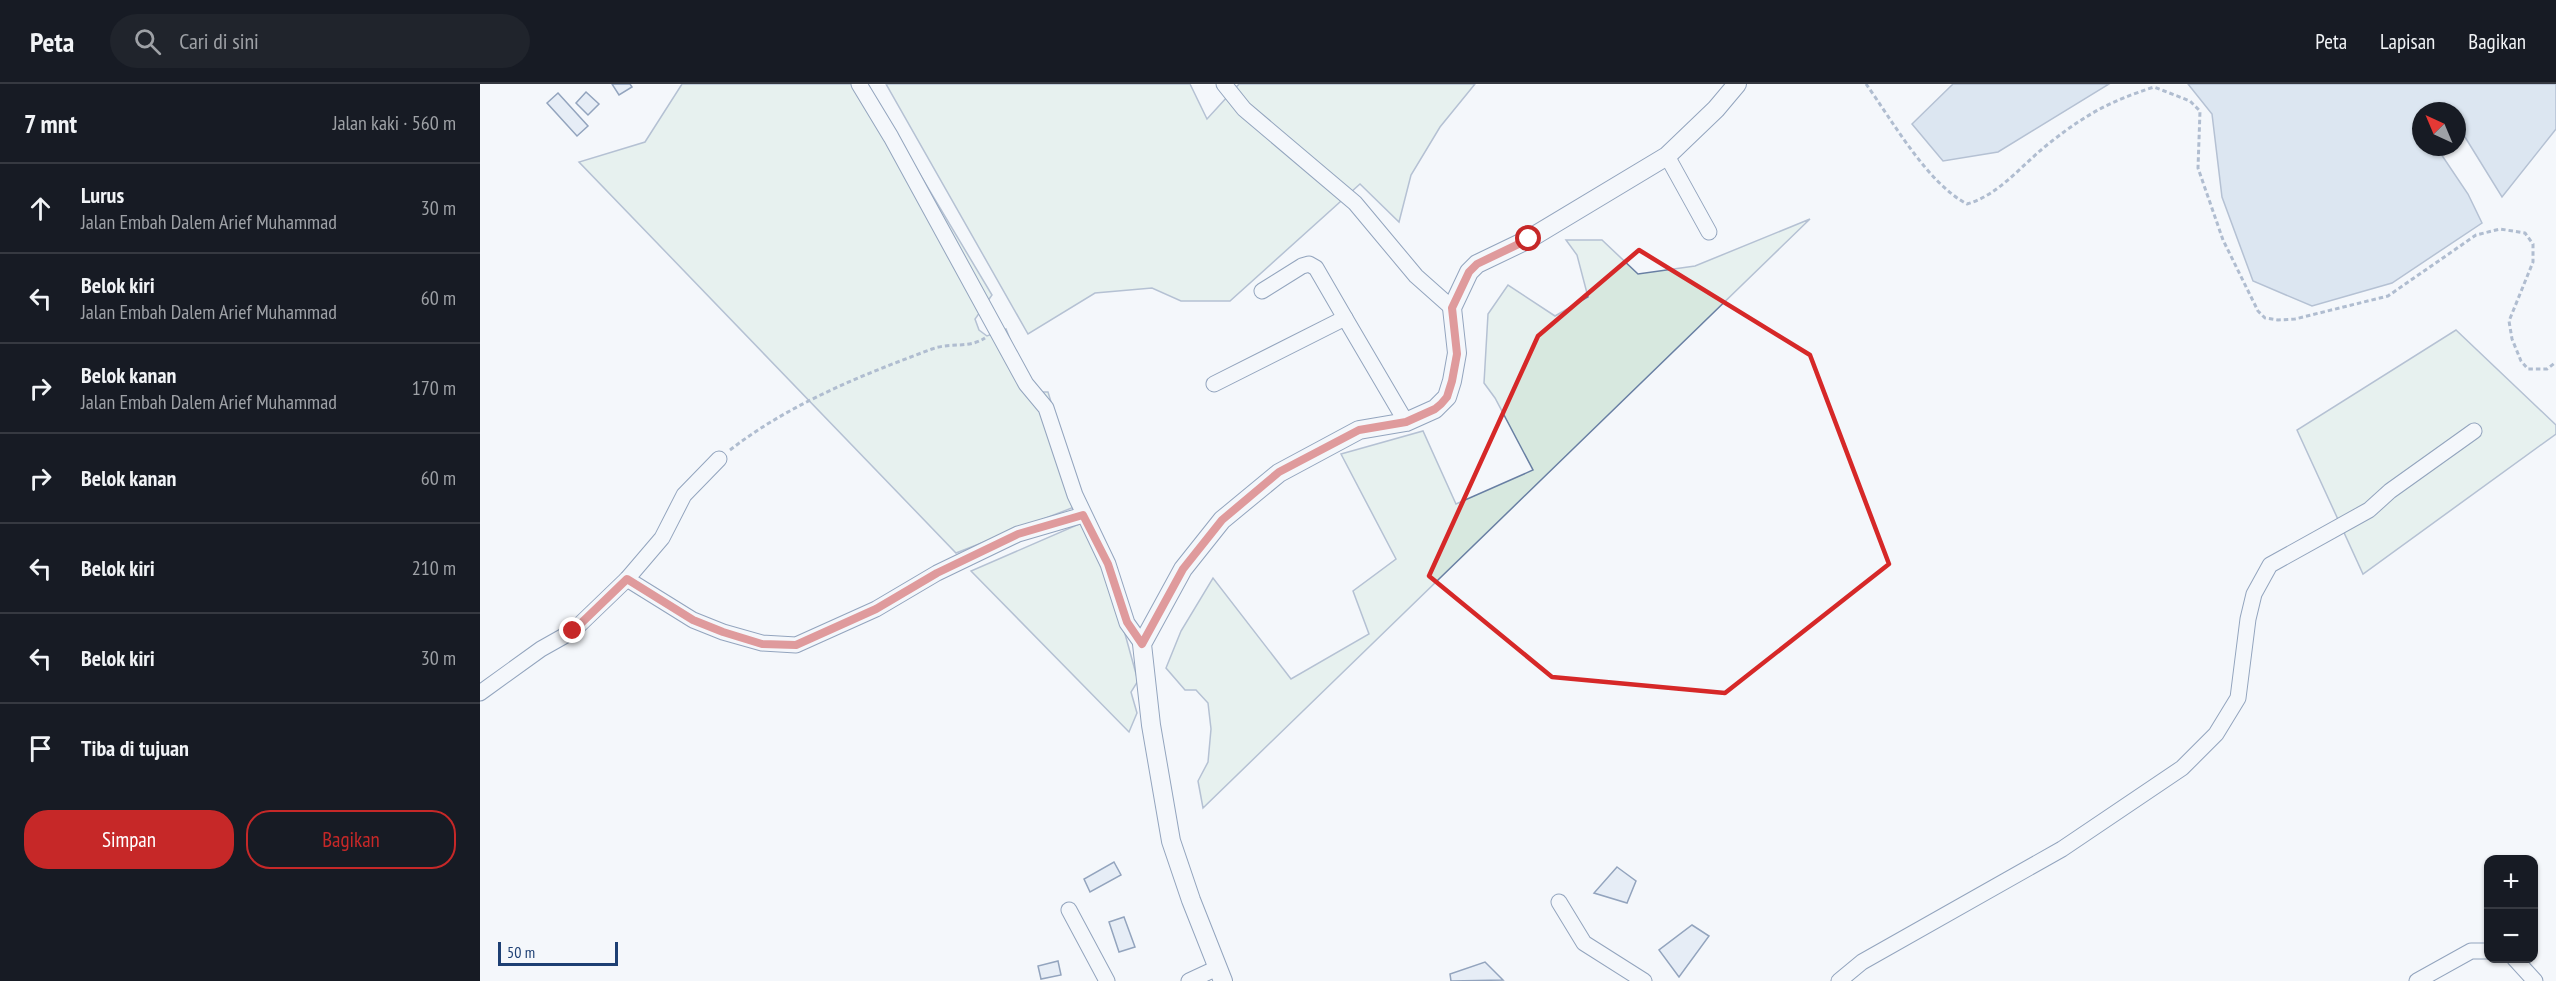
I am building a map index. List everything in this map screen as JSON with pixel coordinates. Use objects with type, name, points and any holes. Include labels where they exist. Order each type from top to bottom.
[{"type":"street","points":[[859,84],[897,147],[1026,384],[1046,408],[1083,515],[1108,564],[1127,622],[1142,644],[1151,725],[1171,840],[1220,974],[1189,981]]},
{"type":"street","points":[[1224,84],[1244,109],[1274,137],[1355,203],[1416,276],[1452,308]]},
{"type":"street","points":[[1142,644],[1183,569],[1222,520],[1279,472],[1359,430],[1406,422],[1435,409],[1447,397],[1457,354],[1452,308],[1469,272],[1477,264],[1529,239],[1667,156],[1716,109],[1737,84]]},
{"type":"street","points":[[1667,156],[1709,232]]},
{"type":"street","points":[[1262,291],[1309,264],[1316,268],[1406,422]]},
{"type":"street","points":[[1214,384],[1345,318]]},
{"type":"street","points":[[1839,981],[1862,962],[2062,849],[2182,768],[2216,734],[2238,698],[2248,619],[2254,594],[2270,565],[2369,510],[2390,491],[2474,431]]},
{"type":"street","points":[[480,693],[541,649],[573,631],[627,579],[662,538],[684,495],[719,459]]},
{"type":"street","points":[[627,579],[693,620],[713,628],[762,644],[796,645],[876,609],[937,573],[1018,534],[1083,515]]},
{"type":"street","points":[[1559,902],[1584,943],[1644,981]]},
{"type":"street","points":[[1069,910],[1107,981]]},
{"type":"street","points":[[2417,981],[2471,951],[2484,951]]},
{"type":"street","points":[[2519,963],[2535,981]]},
{"type":"path","points":[[1866,84],[1900,135],[1952,196],[1967,204],[1983,200],[2030,158],[2092,111],[2154,87],[2190,100],[2200,111],[2198,168],[2223,240],[2258,311],[2265,318],[2295,319],[2388,296],[2476,235],[2500,229],[2525,233],[2533,244],[2533,262],[2509,321],[2512,339],[2521,361],[2528,369],[2547,369],[2556,362]]},
{"type":"path","points":[[719,459],[752,433],[833,390],[938,347],[975,345],[996,331]]},
{"type":"highlighted area","points":[[1639,250],[1810,355],[1889,564],[1725,693],[1552,677],[1429,576],[1538,336]]},
{"type":"shaded area","points":[[682,84],[866,84],[992,295],[975,319],[979,330],[987,336],[1006,329],[1031,392],[1048,392],[1082,504],[956,553],[579,162],[645,142]]},
{"type":"shaded area","points":[[886,84],[1190,84],[1207,119],[1239,84],[1475,84],[1440,127],[1411,175],[1399,222],[1360,184],[1230,301],[1181,301],[1152,288],[1095,293],[1028,334]]},
{"type":"shaded area","points":[[1810,219],[1203,808],[1198,781],[1208,762],[1211,729],[1208,703],[1196,690],[1185,690],[1166,668],[1181,631],[1213,578],[1291,679],[1369,634],[1353,591],[1396,559],[1341,454],[1423,431],[1456,504],[1533,470],[1495,398],[1484,383],[1488,314],[1508,285],[1555,316],[1588,297],[1577,255],[1566,240],[1602,240],[1638,274],[1695,266]]},
{"type":"shaded area","points":[[2456,330],[2556,425],[2556,434],[2363,574],[2297,430]]},
{"type":"shaded area","points":[[1093,518],[1138,681],[1131,692],[1137,713],[1129,732],[971,571]]},
{"type":"water","points":[[1953,84],[2109,84],[1998,152],[1943,161],[1912,124]]},
{"type":"water","points":[[2188,84],[2556,84],[2556,129],[2502,197],[2466,139],[2466,102],[2412,102],[2412,156],[2442,156],[2468,194],[2482,223],[2392,283],[2312,306],[2253,281],[2222,197],[2212,114]]},
{"type":"building","points":[[612,84],[630,84],[632,87],[619,95]]},
{"type":"building","points":[[586,92],[599,104],[588,115],[576,103]]},
{"type":"building","points":[[558,93],[588,126],[577,136],[547,103]]},
{"type":"building","points":[[1114,862],[1121,875],[1090,892],[1084,879]]},
{"type":"building","points":[[1617,867],[1636,881],[1627,903],[1594,893]]},
{"type":"building","points":[[1124,917],[1135,947],[1119,952],[1109,922]]},
{"type":"building","points":[[1692,925],[1709,936],[1679,977],[1659,950]]},
{"type":"building","points":[[1058,961],[1061,975],[1041,979],[1038,966]]},
{"type":"building","points":[[1485,962],[1503,980],[1451,981],[1450,974]]},
{"type":"route","points":[[573,631],[627,579],[693,620],[723,632],[762,644],[796,645],[876,609],[937,573],[1018,534],[1083,515],[1108,564],[1127,622],[1142,644],[1183,569],[1222,520],[1279,472],[1359,430],[1406,422],[1441,404],[1447,397],[1457,354],[1452,308],[1469,272],[1477,264],[1497,253],[1529,239]]}]
